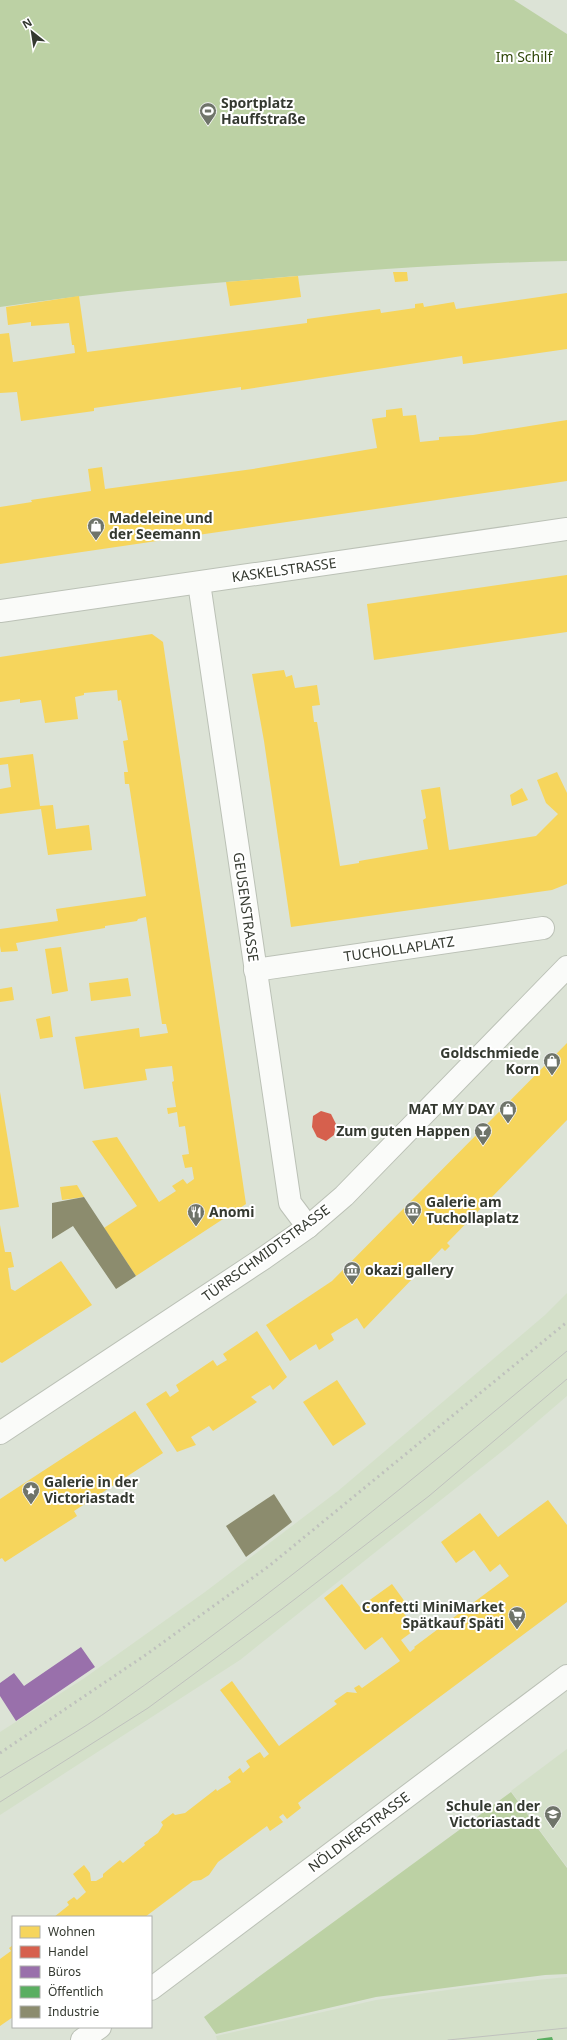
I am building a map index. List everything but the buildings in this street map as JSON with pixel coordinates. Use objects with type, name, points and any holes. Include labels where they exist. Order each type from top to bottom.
[{"type":"street","name":"KASKELSTRASSE","points":[[0,611],[567,529]]},
{"type":"street","name":"GEUSENSTRASSE","points":[[199,583],[290,1203],[308,1227]]},
{"type":"street","name":"TUCHOLLAPLATZ","points":[[255,970],[544,928]]},
{"type":"street","name":"TÜRRSCHMIDTSTRASSE","points":[[0,1433],[264,1258],[308,1227],[344,1196],[567,967]]},
{"type":"street","name":"NÖLDNERSTRASSE","points":[[152,1988],[567,1676]]},
{"type":"street","points":[[82,2040],[99,2028]]},
{"type":"shaded area","points":[[567,1293],[567,1396],[510,1445],[240,1660],[0,1815],[0,1732],[83,1679],[205,1592],[338,1491],[545,1315]]},
{"type":"shaded area","name":"Schule an der Victoriastadt","points":[[567,1749],[567,1867],[511,1791]]},
{"type":"shaded area","points":[[567,1977],[567,2040],[217,2040],[216,2036],[376,2000],[469,1987]]},
{"type":"green space","name":"Sportplatz Hauffstraße","points":[[0,0],[514,0],[567,34],[567,261],[453,265],[196,284],[65,298],[0,307]]},
{"type":"green space","points":[[511,1792],[567,1868],[567,1974],[545,1975],[376,1997],[216,2034],[204,2017]]},
{"type":"tram line","points":[[0,1778],[101,1716],[231,1621],[345,1533],[567,1351]]},
{"type":"tram line","points":[[0,1802],[148,1708],[282,1609],[429,1496],[567,1379]]},
{"type":"tram line","points":[[448,2040],[567,2028]]},
{"type":"railway","points":[[0,1753],[147,1654],[269,1566],[567,1322]]},
{"type":"place","name":"Sportplatz Hauffstraße","points":[[208,126]]},
{"type":"place","name":"Madeleine und der Seemann","points":[[96,541]]},
{"type":"place","name":"Goldschmiede Korn","points":[[552,1076]]},
{"type":"place","name":"MAT MY DAY","points":[[508,1124]]},
{"type":"place","name":"Zum guten Happen","points":[[483,1146]]},
{"type":"place","name":"Galerie am Tuchollaplatz","points":[[413,1225]]},
{"type":"place","name":"Anomi","points":[[196,1227]]},
{"type":"place","name":"okazi gallery","points":[[352,1285]]},
{"type":"place","name":"Galerie in der Victoriastadt","points":[[31,1505]]},
{"type":"place","name":"Confetti MiniMarket Spätkauf Späti","points":[[517,1630]]},
{"type":"place","name":"Schule an der Victoriastadt","points":[[553,1829]]},
{"type":"park label","name":"Im Schilf","points":[[524,57]]}]
